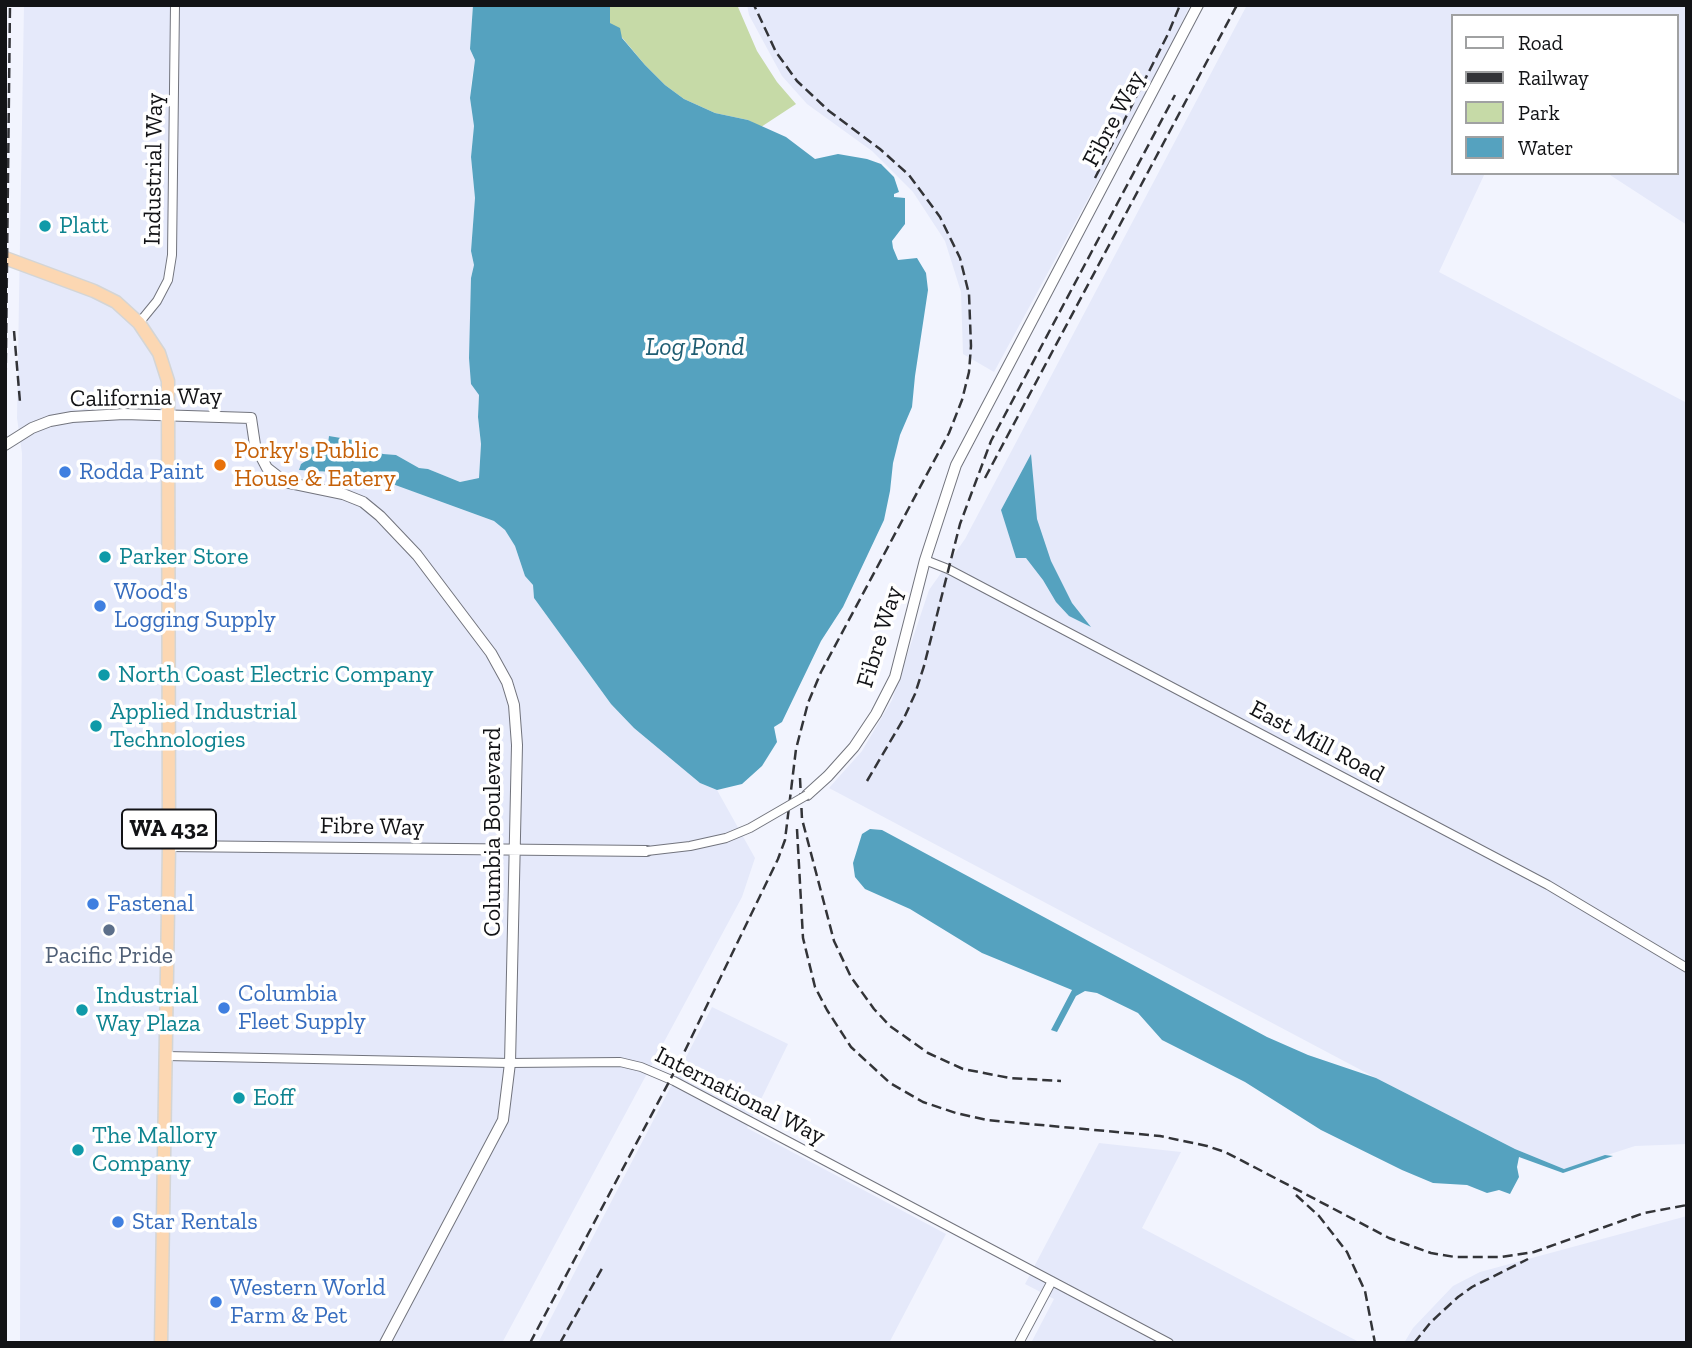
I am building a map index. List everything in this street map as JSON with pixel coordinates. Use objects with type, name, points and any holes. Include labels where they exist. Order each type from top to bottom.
[{"type":"highway","name":"WA 432","points":[[5,258],[94,290],[117,302],[139,323],[159,353],[168,381],[169,846],[161,1343]]},
{"type":"street","name":"Industrial Way","points":[[139,323],[157,301],[169,280],[172,255],[175,5]]},
{"type":"street","name":"Fibre Way","points":[[169,846],[647,851],[726,838],[750,828],[807,795],[854,747],[876,714],[895,677],[925,560],[956,466],[974,427],[1198,5]]},
{"type":"street","name":"California Way","points":[[5,445],[32,428],[72,417],[124,414],[251,418]]},
{"type":"street","name":"Columbia Boulevard","points":[[251,418],[256,445],[267,468],[285,482],[343,494],[363,502],[417,555],[491,653],[507,682],[514,705],[517,744],[510,1063],[503,1120],[385,1343]]},
{"type":"street","name":"East Mill Road","points":[[925,560],[948,569],[1548,885],[1687,968]]},
{"type":"street","name":"International Way","points":[[166,1056],[510,1063],[620,1062],[641,1067],[685,1087],[1169,1343]]},
{"type":"street","points":[[1019,1343],[1052,1281]]},
{"type":"shaded area","points":[[24,5],[473,5],[470,49],[475,60],[470,98],[474,126],[471,157],[475,198],[471,251],[474,265],[471,278],[481,444],[479,478],[460,482],[419,468],[396,455],[383,454],[353,440],[330,436],[327,452],[301,464],[323,472],[365,474],[494,521],[505,530],[515,546],[525,576],[533,585],[534,598],[611,704],[700,783],[717,790],[755,858],[742,897],[502,1343],[20,1343],[22,453],[17,418]]},
{"type":"shaded area","points":[[747,5],[1190,5],[1173,42],[994,372],[963,354],[961,292],[945,241],[913,192],[872,151],[807,104],[782,76],[749,15]]},
{"type":"shaded area","points":[[1247,5],[1687,5],[1687,225],[1610,175],[1678,175],[1678,14],[1450,14],[1450,175],[1484,175],[1439,272],[1687,403],[1687,1144],[1635,1146],[1564,1169],[1515,1149],[829,788],[862,751],[892,700],[929,590],[965,539]]},
{"type":"shaded area","points":[[712,1007],[788,1044],[747,1128],[946,1234],[889,1343],[538,1343]]},
{"type":"shaded area","points":[[1099,1143],[1181,1152],[1142,1228],[1361,1343],[1031,1343],[1054,1299],[1025,1284]]},
{"type":"shaded area","points":[[1687,1216],[1687,1343],[1404,1343],[1413,1328],[1453,1286],[1480,1272]]},
{"type":"green space","points":[[610,5],[738,7],[757,51],[777,82],[796,104],[761,127],[748,120],[715,113],[684,99],[645,65],[610,23]]},
{"type":"water","name":"Log Pond","points":[[473,5],[610,5],[610,23],[620,28],[622,38],[645,65],[684,99],[715,113],[748,120],[786,137],[815,159],[838,154],[881,164],[894,177],[899,192],[894,194],[894,197],[905,198],[905,224],[892,241],[893,248],[898,260],[917,258],[926,273],[928,290],[912,407],[900,435],[893,463],[884,520],[843,607],[821,641],[782,722],[774,727],[777,742],[762,766],[742,784],[717,790],[700,783],[634,728],[611,704],[534,598],[533,585],[525,576],[515,546],[505,530],[494,521],[365,474],[299,470],[301,464],[310,458],[310,448],[316,445],[323,453],[327,452],[329,436],[353,440],[383,454],[396,455],[419,468],[460,482],[479,478],[479,395],[471,384],[469,358],[475,198],[471,157],[474,126],[470,98],[475,60],[470,49]]},
{"type":"water","points":[[1031,454],[1037,519],[1051,561],[1072,603],[1091,627],[1069,616],[1056,602],[1026,558],[1016,558],[1001,510]]},
{"type":"water","points":[[870,829],[882,830],[1267,1037],[1308,1055],[1376,1078],[1515,1149],[1564,1169],[1605,1155],[1613,1156],[1563,1173],[1519,1157],[1519,1177],[1510,1194],[1499,1190],[1487,1193],[1467,1185],[1433,1183],[1321,1130],[1245,1082],[1162,1040],[1138,1013],[1097,993],[1085,991],[1076,996],[1057,1032],[1051,1030],[1072,990],[982,953],[910,909],[865,889],[855,877],[853,863],[862,834]]},
{"type":"railway","points":[[5,438],[10,5]]},
{"type":"railway","points":[[530,1343],[678,1065],[778,859],[785,840],[796,749],[808,703],[821,672],[949,433],[969,372],[969,294],[960,258],[940,217],[909,175],[880,149],[829,111],[797,81],[776,52],[754,5]]},
{"type":"railway","points":[[1095,178],[1180,5]]},
{"type":"railway","points":[[985,478],[1237,5]]},
{"type":"railway","points":[[867,781],[915,694],[960,524],[991,441],[1175,95]]},
{"type":"railway","points":[[14,331],[20,402]]},
{"type":"railway","points":[[800,778],[802,819],[834,941],[851,977],[874,1009],[890,1026],[928,1053],[963,1069],[1010,1078],[1061,1081]]},
{"type":"railway","points":[[797,829],[803,938],[815,987],[851,1047],[890,1083],[923,1102],[987,1120],[1160,1136],[1207,1146],[1225,1152],[1389,1238],[1431,1253],[1455,1257],[1501,1257],[1534,1252],[1644,1213],[1687,1205]]},
{"type":"railway","points":[[1296,1195],[1319,1216],[1347,1252],[1365,1291],[1375,1343]]},
{"type":"railway","points":[[1414,1343],[1431,1322],[1458,1297],[1472,1287],[1528,1259]]},
{"type":"railway","points":[[560,1343],[604,1265]]},
{"type":"place","name":"Platt","points":[[45,226]]},
{"type":"place","name":"Porky's Public House & Eatery","points":[[220,465]]},
{"type":"place","name":"Rodda Paint","points":[[65,472]]},
{"type":"place","name":"Parker Store","points":[[105,557]]},
{"type":"place","name":"Wood's Logging Supply","points":[[100,606]]},
{"type":"place","name":"North Coast Electric Company","points":[[104,675]]},
{"type":"place","name":"Applied Industrial Technologies","points":[[96,726]]},
{"type":"place","name":"Fastenal","points":[[93,904]]},
{"type":"place","name":"Pacific Pride","points":[[109,930]]},
{"type":"place","name":"Columbia Fleet Supply","points":[[224,1008]]},
{"type":"place","name":"Industrial Way Plaza","points":[[82,1010]]},
{"type":"place","name":"Eoff","points":[[239,1098]]},
{"type":"place","name":"The Mallory Company","points":[[78,1150]]},
{"type":"place","name":"Star Rentals","points":[[118,1222]]},
{"type":"place","name":"Western World Farm & Pet","points":[[216,1302]]}]
